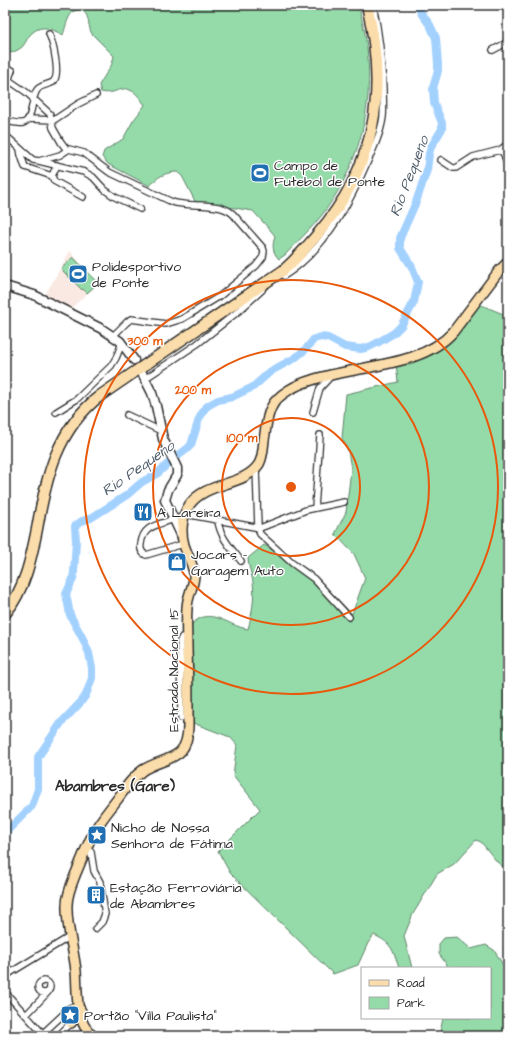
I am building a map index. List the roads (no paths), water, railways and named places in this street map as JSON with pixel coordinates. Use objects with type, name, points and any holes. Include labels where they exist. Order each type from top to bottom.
[{"type":"highway","points":[[5,606],[18,582],[24,564],[42,480],[48,462],[62,432],[75,414],[90,399],[107,386],[279,267],[294,253],[326,217],[341,196],[355,167],[368,126],[372,78],[371,53],[362,5]]},
{"type":"highway","points":[[5,614],[15,599],[29,566],[50,469],[61,443],[77,419],[101,395],[284,270],[319,232],[344,200],[366,153],[374,118],[377,82],[376,60],[373,30],[366,5]]},
{"type":"main road","points":[[178,515],[193,500],[204,492],[245,476],[256,467],[262,457],[268,416],[272,405],[284,394],[301,384],[333,374],[388,364],[420,354],[439,345],[453,332],[508,262]]},
{"type":"main road","name":"Estrada Nacional 15","points":[[79,997],[67,910],[68,897],[86,847],[97,826],[134,778],[147,768],[173,758],[185,745],[188,730],[187,604],[194,576],[183,541],[178,515]]},
{"type":"main road","points":[[79,997],[79,1010],[86,1030],[93,1036]]},
{"type":"main road","points":[[67,1011],[79,997]]},
{"type":"main road","points":[[79,997],[85,1026]]},
{"type":"main road","points":[[67,1011],[72,1009],[79,1010]]},
{"type":"main road","points":[[71,1024],[79,1010]]},
{"type":"main road","points":[[71,1024],[76,1022],[85,1026]]},
{"type":"street","points":[[146,378],[194,346],[241,309],[262,290],[301,264],[327,234],[351,199],[372,152],[382,124],[383,115],[381,56],[372,5]]},
{"type":"street","points":[[29,119],[33,99],[38,88],[52,82],[57,76],[53,45],[49,34]]},
{"type":"street","points":[[493,50],[508,42]]},
{"type":"street","points":[[12,70],[9,80],[50,114],[53,127],[67,150]]},
{"type":"street","points":[[5,121],[24,123],[29,119],[36,118],[52,121],[78,104],[96,96]]},
{"type":"street","points":[[5,135],[33,160],[85,172],[93,177],[115,198],[140,209]]},
{"type":"street","points":[[442,160],[453,168],[456,168],[473,157],[500,150],[508,144]]},
{"type":"street","points":[[20,149],[26,168],[52,176]]},
{"type":"street","points":[[39,161],[61,155],[67,150],[71,149],[84,153],[113,174],[172,202],[226,209],[233,214],[264,249],[262,259],[250,271],[220,296],[182,319],[166,324],[131,319],[113,336]]},
{"type":"street","points":[[500,150],[506,158],[508,172]]},
{"type":"street","points":[[57,165],[52,176],[53,180],[83,197]]},
{"type":"street","points":[[5,286],[34,295],[100,328],[122,343],[134,360]]},
{"type":"street","points":[[56,412],[77,399],[111,366],[122,343]]},
{"type":"street","points":[[140,369],[146,378],[155,401],[161,431],[169,452],[175,462],[178,473],[168,490],[166,498],[166,505],[178,515]]},
{"type":"street","points":[[313,412],[320,388],[333,374]]},
{"type":"street","points":[[127,415],[161,431]]},
{"type":"street","points":[[315,508],[320,435]]},
{"type":"street","points":[[256,467],[258,528],[263,537],[292,563],[312,577],[349,617]]},
{"type":"street","points":[[183,541],[146,555],[142,552],[140,546],[145,531],[178,515],[218,520],[258,528],[265,527],[285,518],[315,508],[344,502]]},
{"type":"street","points":[[218,520],[220,530],[224,538],[241,561]]},
{"type":"street","points":[[181,718],[180,641],[182,637],[187,637]]},
{"type":"street","points":[[86,847],[92,852],[94,872],[100,882],[105,914],[102,922],[95,929]]},
{"type":"street","points":[[5,976],[71,934]]},
{"type":"street","points":[[26,1015],[42,999],[48,992],[51,987],[49,983],[46,982],[39,984],[38,988],[42,999]]},
{"type":"street","points":[[5,992],[42,1035],[67,1011]]},
{"type":"street","points":[[40,992],[44,994],[48,992]]},
{"type":"street","points":[[58,1036],[71,1024]]},
{"type":"waterway","name":"Rio Pequeno","points":[[5,833],[32,806],[38,789],[38,757],[61,723],[86,695],[92,678],[89,653],[70,615],[66,594],[73,579],[74,572],[76,541],[75,526],[82,521],[91,518],[127,495],[142,482],[158,473],[187,449],[191,445],[199,419],[205,408],[209,405],[218,400],[232,397],[253,387],[271,371],[295,358],[306,349],[314,339],[321,337],[328,338],[345,347],[361,349],[377,343],[394,333],[401,326],[414,302],[418,282],[412,267],[400,248],[400,238],[416,202],[427,170],[431,147],[442,129],[442,123],[434,103],[433,88],[438,71],[436,38],[418,5]]},
{"type":"place","name":"Campo de Futebol de Ponte","points":[[260,173]]},
{"type":"place","name":"Polidesportivo de Ponte","points":[[78,274]]},
{"type":"place","name":"A Lareira","points":[[143,512]]},
{"type":"place","name":"Jocars - Garagem Auto","points":[[177,562]]},
{"type":"place","name":"Nicho de Nossa Senhora de Fátima","points":[[97,835]]},
{"type":"place","name":"Estação Ferroviária de Abambres","points":[[96,895]]},
{"type":"place","name":"Portão \"Villa Paulista\"","points":[[70,1015]]},
{"type":"district","name":"Abambres (Gare)","points":[[115,786]]}]
